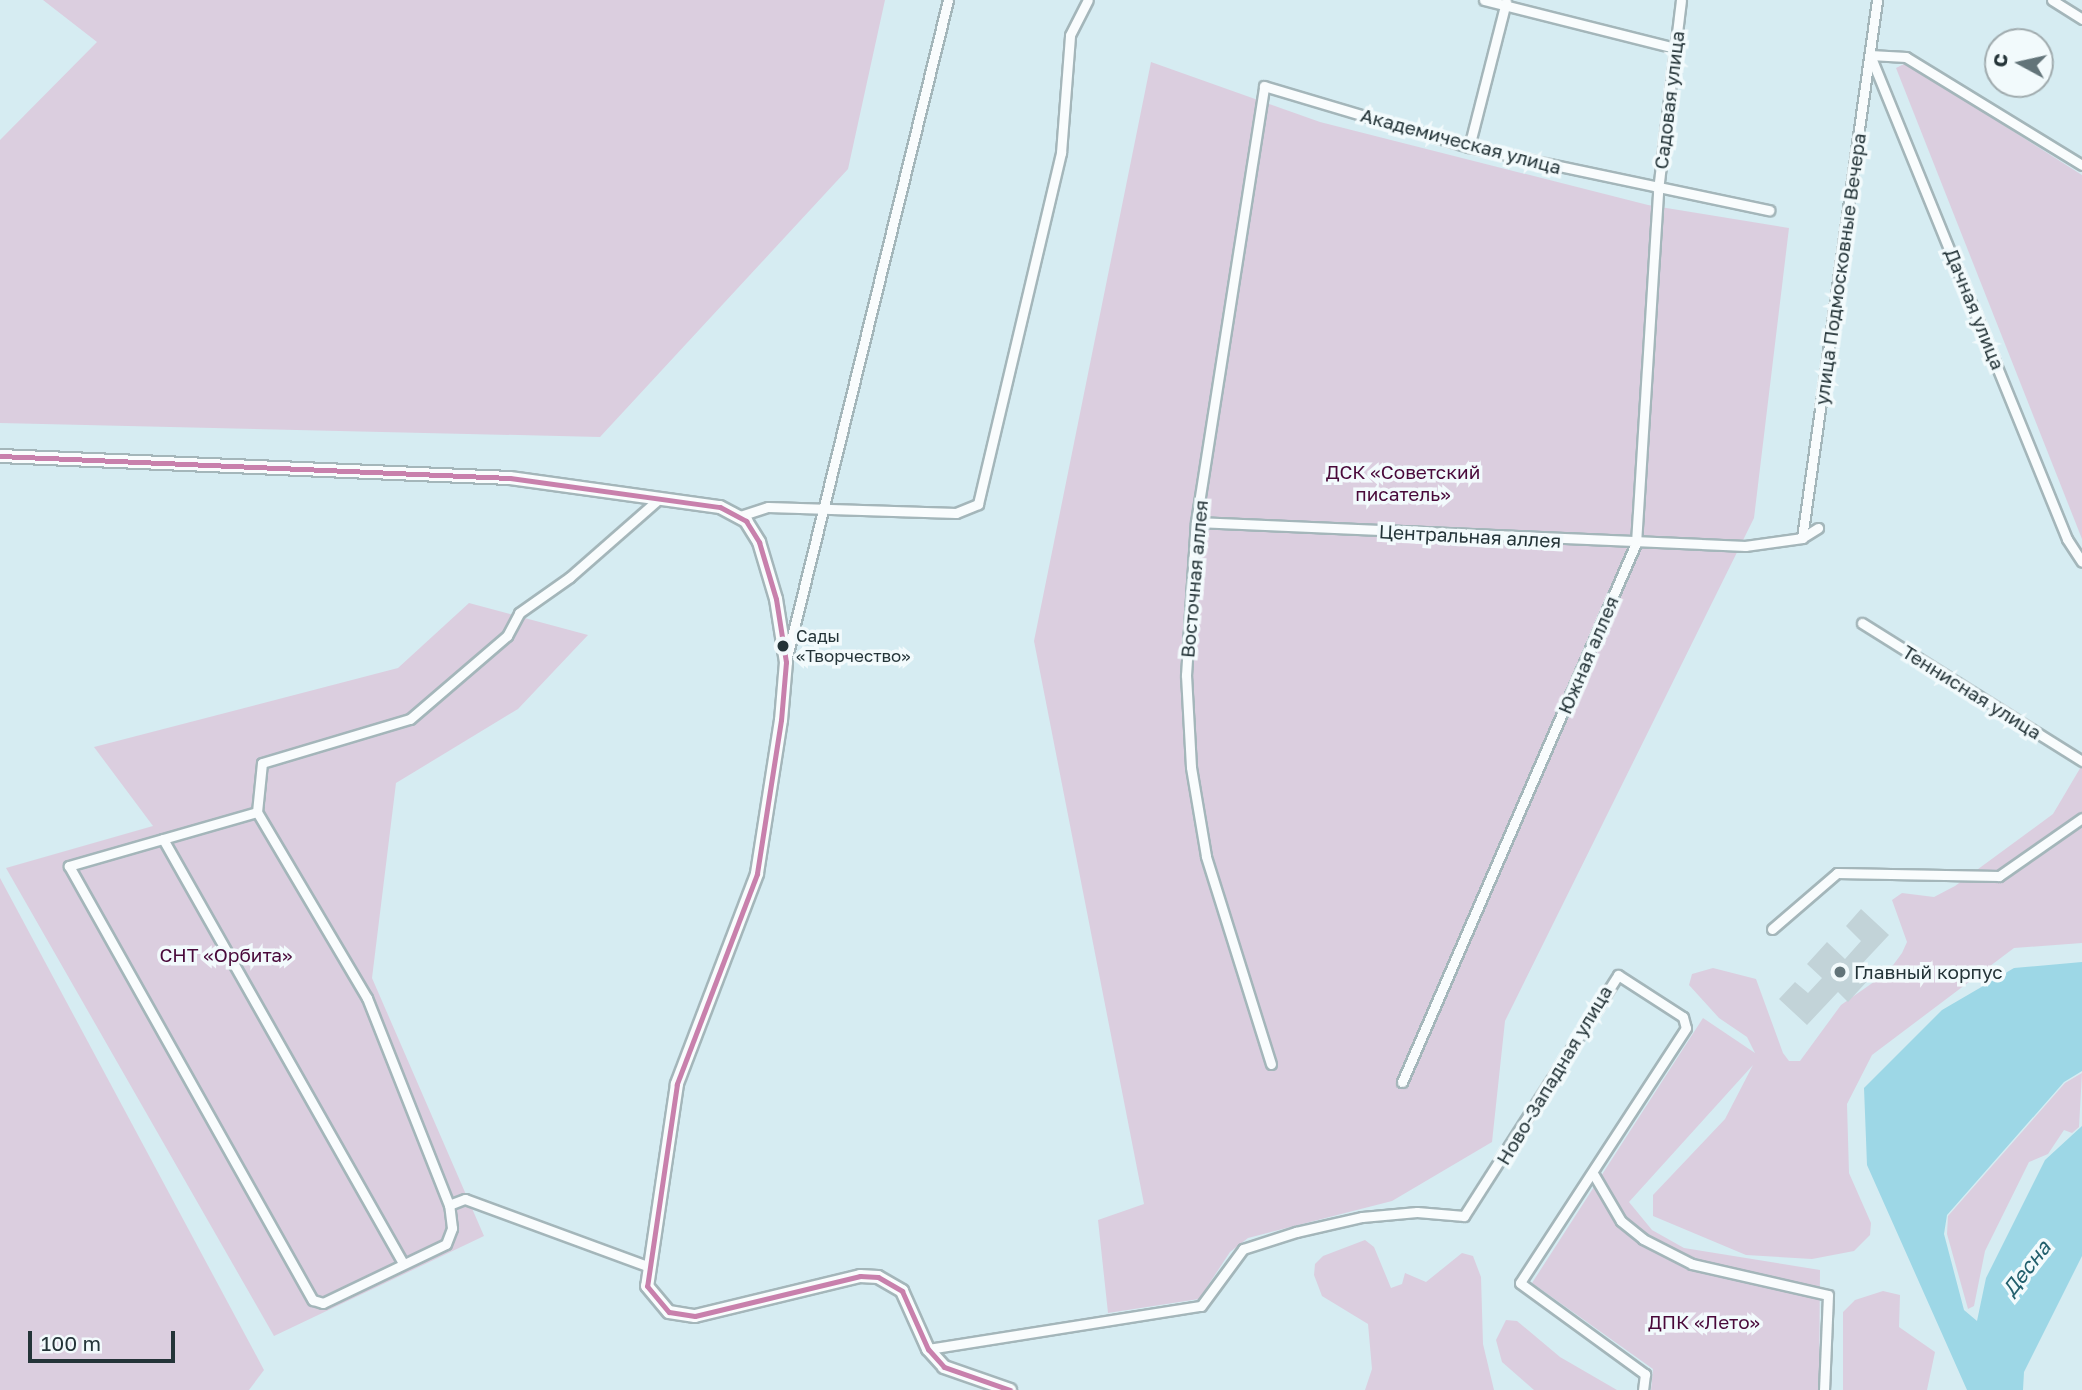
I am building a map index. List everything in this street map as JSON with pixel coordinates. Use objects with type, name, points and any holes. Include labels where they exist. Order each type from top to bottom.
[{"type":"street","points":[[948,0],[786,662],[757,874],[677,1084],[647,1266],[647,1286],[657,1304],[695,1317],[878,1277],[902,1291],[928,1349],[944,1367],[1010,1390]]},
{"type":"street","points":[[740,516],[768,507],[956,513],[978,504],[1061,153],[1070,35],[1087,0]]},
{"type":"street","points":[[1484,0],[1506,3],[1675,48]]},
{"type":"street","name":"Садовая улица","points":[[1658,195],[1681,0]]},
{"type":"street","name":"улица Подмосковные Вечера","points":[[1802,538],[1877,0]]},
{"type":"street","points":[[2052,0],[2082,19]]},
{"type":"street","points":[[1469,147],[1506,3]]},
{"type":"street","points":[[1870,55],[1906,57],[2082,165]]},
{"type":"street","name":"Дачная улица","points":[[1870,55],[2067,539],[2082,562]]},
{"type":"street","name":"Академическая улица","points":[[1264,86],[1469,147],[1658,195],[1769,210]]},
{"type":"street","name":"Восточная аллея","points":[[1264,86],[1196,522],[1186,675],[1191,767],[1206,856],[1271,1065]]},
{"type":"street","name":"Южная аллея","points":[[1402,1082],[1636,543],[1658,195]]},
{"type":"street","points":[[0,456],[510,478],[720,507],[740,516],[759,542],[776,599],[786,662]]},
{"type":"street","points":[[257,812],[69,866],[306,1291],[323,1303],[446,1244],[452,1228],[449,1205],[367,998],[257,812],[262,763],[410,719],[507,636],[519,613],[570,577],[662,497]]},
{"type":"street","name":"Центральная аллея","points":[[1196,522],[1745,546],[1802,538]]},
{"type":"street","points":[[1802,538],[1818,528]]},
{"type":"street","name":"Теннисная улица","points":[[1862,623],[2082,761]]},
{"type":"street","points":[[1772,929],[1837,873],[1998,876],[2082,818]]},
{"type":"street","points":[[163,839],[403,1263]]},
{"type":"street","name":"Ново-Западная улица","points":[[928,1349],[1201,1306],[1243,1250],[1362,1217],[1418,1212],[1464,1216],[1473,1208],[1610,979],[1623,976],[1683,1017],[1686,1028],[1594,1175],[1520,1283],[1645,1374],[1643,1390]]},
{"type":"street","points":[[1594,1175],[1621,1221],[1643,1239],[1692,1264],[1828,1295],[1824,1390]]},
{"type":"street","points":[[449,1205],[465,1199],[647,1266]]},
{"type":"green space","points":[[43,0],[885,0],[848,169],[600,437],[0,423],[0,140],[97,42]]},
{"type":"green space","name":"ДСК «Советский писатель»","points":[[1151,62],[1320,122],[1648,205],[1789,228],[1754,518],[1505,1021],[1492,1142],[1392,1201],[1248,1238],[1230,1252],[1199,1299],[1108,1313],[1098,1220],[1144,1204],[1034,641]]},
{"type":"green space","points":[[1906,63],[2082,175],[2082,539],[1896,68]]},
{"type":"green space","name":"СНТ «Орбита»","points":[[469,603],[588,635],[518,709],[396,783],[372,978],[484,1236],[274,1336],[6,868],[153,826],[94,747],[398,668]]},
{"type":"green space","name":"ДПК «Лето»","points":[[2082,765],[2082,943],[2014,948],[1872,1055],[1847,1104],[1849,1173],[1871,1223],[1870,1235],[1854,1251],[1812,1259],[1746,1255],[1653,1216],[1653,1195],[1725,1119],[1753,1065],[1629,1202],[1652,1230],[1684,1248],[1820,1270],[1819,1390],[1651,1390],[1653,1369],[1532,1283],[1703,1018],[1755,1053],[1747,1037],[1719,1018],[1689,985],[1692,974],[1713,968],[1756,979],[1783,1053],[1789,1061],[1800,1061],[1841,1005],[1888,972],[1902,953],[1907,942],[1892,900],[1902,893],[1934,897],[1955,886],[2053,814]]},
{"type":"green space","points":[[0,878],[264,1370],[249,1390],[0,1390]]},
{"type":"green space","points":[[2082,1073],[2079,1127],[2072,1133],[2064,1130],[2048,1154],[2029,1162],[1985,1251],[1974,1306],[1968,1309],[1947,1234],[1948,1216],[2065,1083]]},
{"type":"green space","points":[[1365,1240],[1374,1247],[1391,1288],[1402,1284],[1405,1273],[1426,1282],[1462,1253],[1473,1256],[1481,1277],[1483,1344],[1494,1390],[1365,1390],[1372,1369],[1368,1324],[1322,1296],[1314,1275],[1315,1264],[1323,1256]]},
{"type":"green space","points":[[1883,1291],[1900,1295],[1899,1327],[1935,1352],[1927,1390],[1843,1390],[1843,1312],[1855,1300]]},
{"type":"green space","points":[[1506,1320],[1517,1321],[1560,1357],[1617,1390],[1534,1390],[1502,1362],[1496,1340]]},
{"type":"water","name":"Десна","points":[[2082,962],[2082,1071],[2064,1082],[1947,1215],[1944,1234],[1964,1310],[1977,1321],[1986,1278],[2045,1160],[2082,1126],[2082,1256],[2024,1372],[2023,1390],[1967,1390],[1867,1165],[1864,1088],[1942,1010],[2014,968]]},
{"type":"building","name":"Главный корпус","points":[[1861,909],[1889,935],[1859,967],[1871,977],[1848,1002],[1838,992],[1807,1025],[1779,999],[1795,982],[1808,993],[1822,978],[1807,964],[1827,942],[1845,959],[1861,941],[1846,926]]},
{"type":"transit line","points":[[0,456],[510,478],[720,507],[746,521],[759,542],[776,599],[786,662],[781,720],[757,874],[677,1084],[647,1286],[669,1312],[695,1316],[860,1276],[878,1277],[902,1291],[928,1349],[944,1367],[1010,1390]]},
{"type":"place","name":"Сады «Творчество»","points":[[783,646]]},
{"type":"place","name":"Главный корпус","points":[[1840,972]]}]
